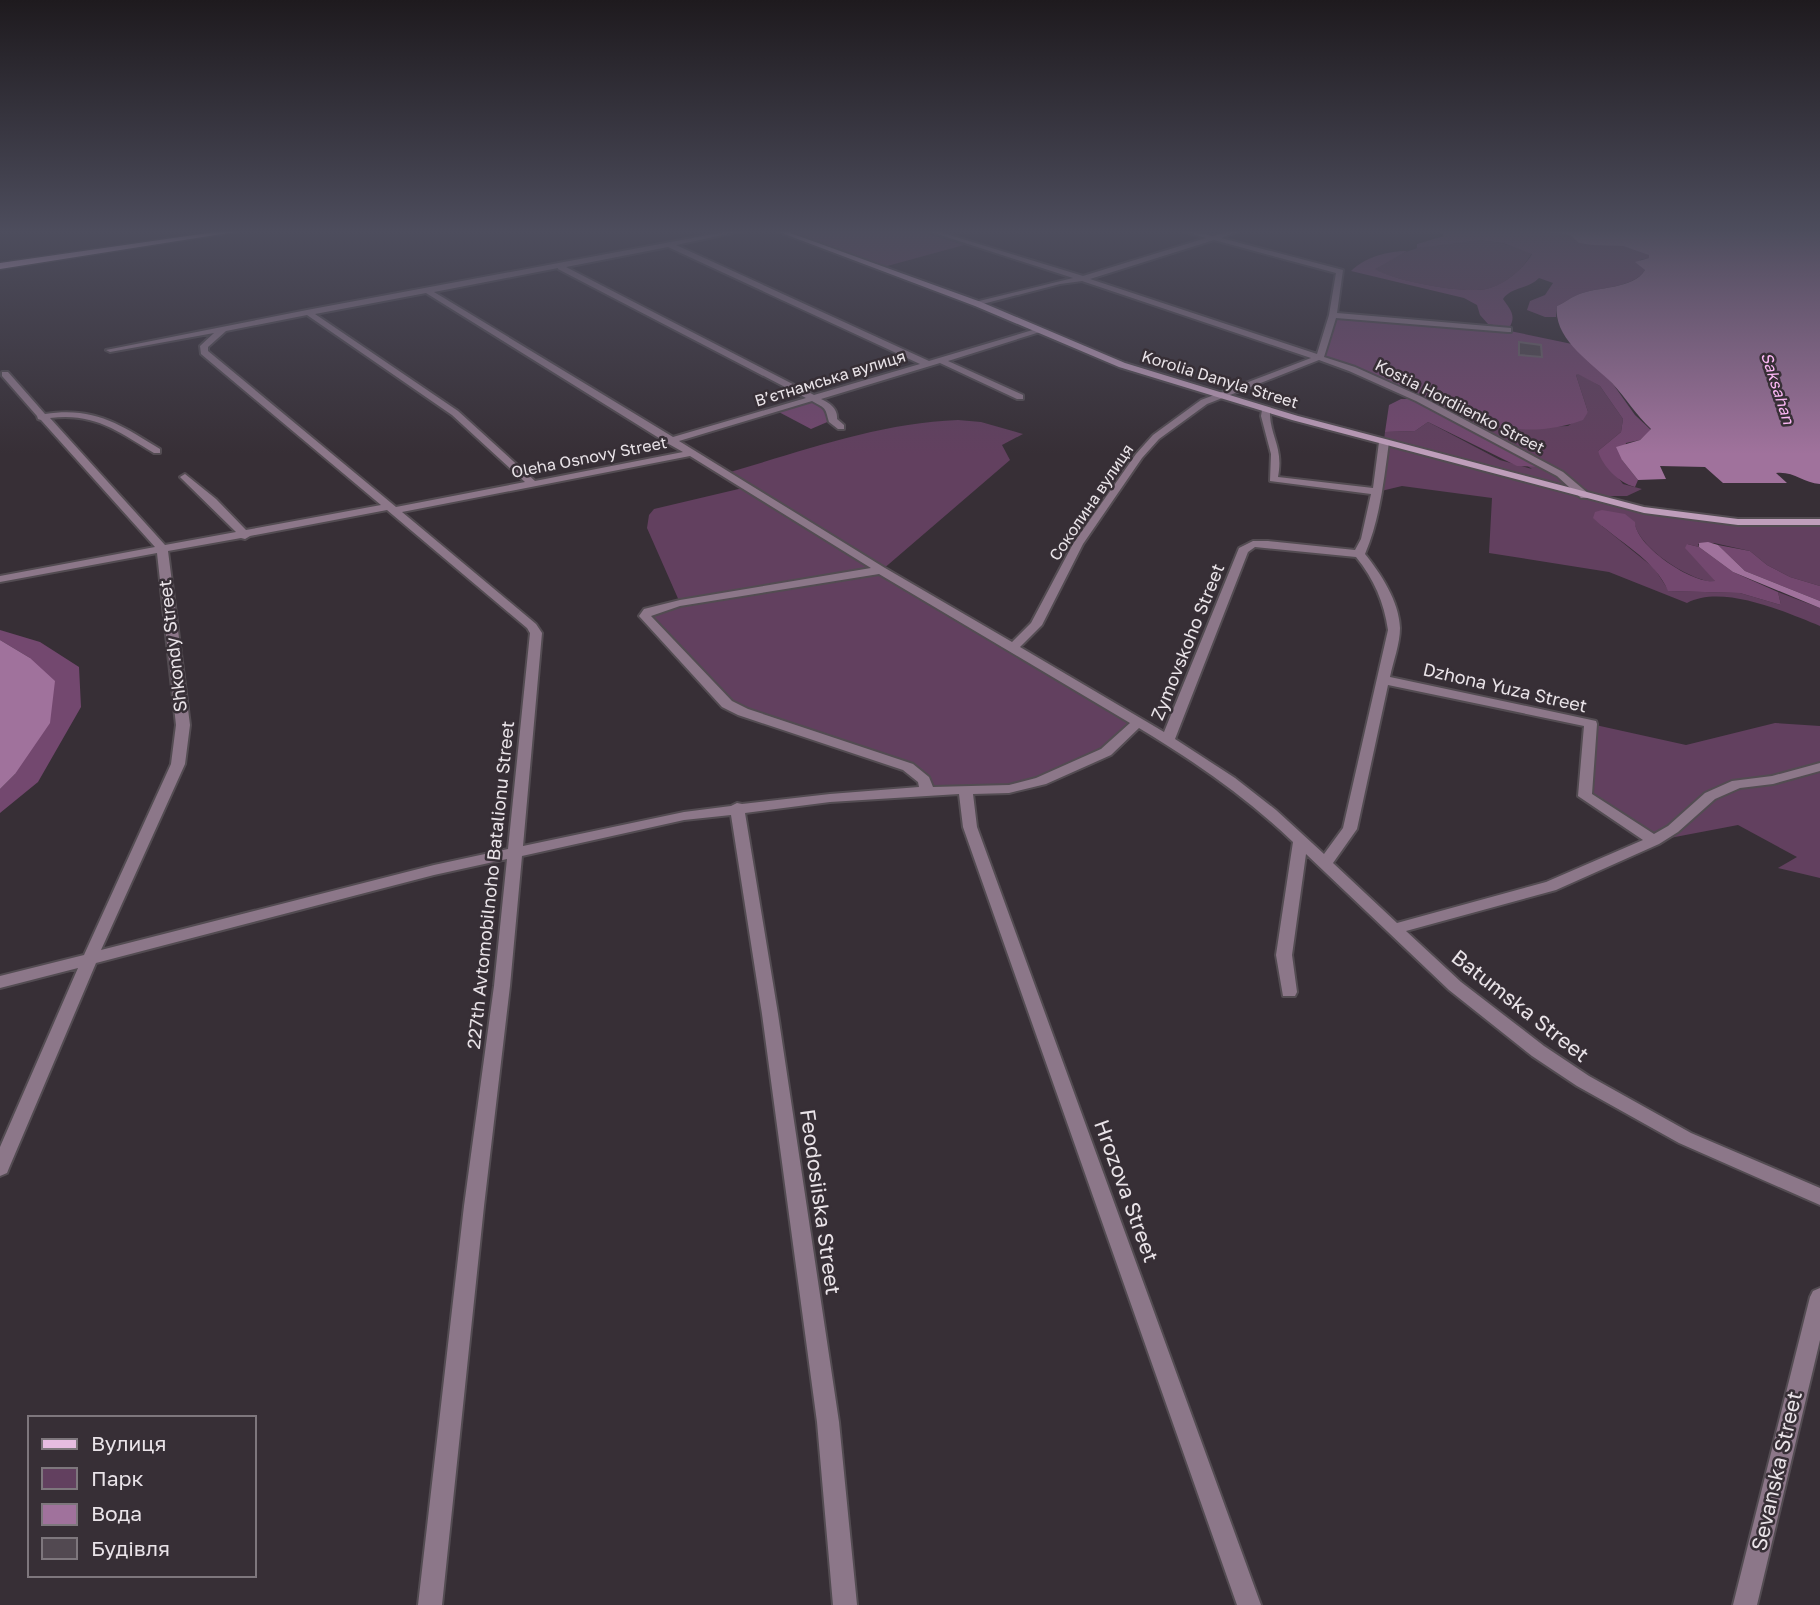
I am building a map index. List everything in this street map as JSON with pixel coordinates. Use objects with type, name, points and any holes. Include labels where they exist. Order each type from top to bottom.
[{"type":"main road","name":"Korolia Danyla Street","points":[[980,305],[1122,365],[1219,397],[1585,496]]},
{"type":"main road","name":"Kostia Hordiienko Street","points":[[1585,496],[1699,519],[1820,522]]},
{"type":"street","points":[[110,350],[348,305]]},
{"type":"street","name":"Oleha Osnovy Street","points":[[450,305],[692,453]]},
{"type":"street","points":[[634,305],[826,405],[833,413],[832,420],[841,427]]},
{"type":"street","points":[[800,305],[928,364]]},
{"type":"street","name":"Kostia Hordiienko Street","points":[[1161,305],[1320,357],[1427,403],[1560,474],[1585,496]]},
{"type":"street","points":[[1320,357],[1335,305]]},
{"type":"street","points":[[307,312],[455,413],[534,485]]},
{"type":"street","points":[[1333,315],[1508,330]]},
{"type":"street","name":"227th Avtomobilnoho Batalionu Street","points":[[224,328],[204,346],[204,352],[531,626],[536,633],[502,986],[474,1206],[430,1605]]},
{"type":"street","name":"Вʼєтнамська вулиця","points":[[670,441],[1039,331]]},
{"type":"street","name":"Соколина вулиця","points":[[1013,648],[1036,625],[1078,544],[1139,456],[1156,437],[1194,408],[1320,357]]},
{"type":"street","points":[[940,360],[1020,397]]},
{"type":"street","points":[[5,374],[162,549]]},
{"type":"street","points":[[1266,410],[1267,432],[1275,450],[1273,479],[1377,492]]},
{"type":"street","points":[[41,417],[72,412],[92,415],[157,451]]},
{"type":"street","points":[[1324,864],[1350,829],[1394,630],[1391,607],[1374,572],[1359,554],[1366,539],[1377,492],[1384,442]]},
{"type":"street","name":"Oleha Osnovy Street","points":[[0,579],[534,485],[692,453]]},
{"type":"street","name":"Batumska Street","points":[[692,453],[881,570],[1168,740],[1230,781],[1270,813],[1455,986],[1538,1051],[1583,1081],[1685,1138],[1820,1197]]},
{"type":"street","points":[[184,477],[245,536]]},
{"type":"street","name":"Zymovskoho Street","points":[[1168,740],[1243,550],[1253,544],[1268,544],[1359,554]]},
{"type":"street","name":"Shkondy Street","points":[[0,1168],[177,764],[182,716],[162,549]]},
{"type":"street","points":[[881,570],[669,605],[648,611],[645,616],[727,704],[743,712],[908,767],[924,780],[927,791]]},
{"type":"street","name":"Dzhona Yuza Street","points":[[1384,680],[1591,724],[1585,796],[1654,841]]},
{"type":"street","points":[[0,982],[514,851],[684,816],[737,807],[927,791],[1009,789],[1041,781],[1106,752],[1137,723]]},
{"type":"street","points":[[1394,929],[1551,886],[1654,841],[1673,829],[1710,796],[1737,784],[1773,780],[1820,767]]},
{"type":"street","name":"Hrozova Street","points":[[967,791],[970,827],[1249,1605]]},
{"type":"street","name":"Feodosiiska Street","points":[[737,807],[770,1014],[828,1422],[845,1605]]},
{"type":"street","points":[[1289,992],[1284,955],[1300,842]]},
{"type":"street","name":"Sevanska Street","points":[[1745,1605],[1820,1297]]},
{"type":"green space","points":[[1578,373],[1600,386],[1623,419],[1621,432],[1598,451],[1623,484],[1642,489],[1627,496],[1589,496],[1699,519],[1820,521],[1820,586],[1790,577],[1767,565],[1750,551],[1714,543],[1698,544],[1699,547],[1687,544],[1716,582],[1706,581],[1681,570],[1657,554],[1639,534],[1635,525],[1602,526],[1654,568],[1669,591],[1740,593],[1781,605],[1778,592],[1820,608],[1820,626],[1736,598],[1702,598],[1687,603],[1609,572],[1489,553],[1492,498],[1402,486],[1377,492],[1385,432],[1415,431],[1428,422],[1500,460],[1532,469],[1434,406],[1466,409],[1494,424],[1517,428],[1568,426],[1588,412],[1576,375]]},
{"type":"green space","points":[[958,420],[981,422],[1023,434],[1002,445],[1010,460],[882,570],[1137,723],[1106,752],[1009,789],[927,791],[916,772],[727,704],[645,616],[680,603],[647,528],[649,515],[654,509],[747,487],[727,473],[812,447],[899,426]]},
{"type":"green space","points":[[1775,723],[1820,726],[1820,878],[1778,868],[1797,857],[1738,825],[1654,841],[1585,796],[1591,724],[1686,745]]},
{"type":"shaded area","points":[[1477,305],[1507,305],[1512,316],[1509,328],[1488,324],[1480,315]]},
{"type":"shaded area","points":[[1529,305],[1559,305],[1556,317],[1545,317],[1527,310]]},
{"type":"shaded area","points":[[1333,315],[1510,331],[1572,344],[1613,384],[1635,415],[1651,430],[1640,440],[1626,443],[1622,460],[1638,480],[1635,487],[1612,474],[1598,451],[1621,432],[1623,419],[1600,386],[1578,374],[1576,375],[1588,412],[1583,420],[1561,426],[1514,429],[1458,409],[1435,407],[1545,467],[1517,466],[1428,422],[1415,431],[1385,432],[1389,405],[1401,399],[1417,399],[1320,357]]},
{"type":"shaded area","points":[[813,398],[826,405],[832,420],[811,429],[775,410]]},
{"type":"shaded area","points":[[1602,510],[1625,514],[1635,522],[1645,542],[1680,570],[1706,581],[1715,581],[1685,548],[1687,544],[1699,547],[1733,572],[1778,592],[1781,605],[1740,593],[1668,591],[1645,560],[1593,518],[1595,512]]},
{"type":"shaded area","points":[[1718,545],[1750,551],[1767,565],[1790,577],[1820,586],[1820,601],[1745,571]]},
{"type":"shaded area","points":[[0,630],[40,642],[79,667],[81,707],[38,782],[0,813],[0,789],[15,774],[30,658],[0,640]]},
{"type":"water","name":"Saksahan","points":[[1820,305],[1820,484],[1782,473],[1776,473],[1787,483],[1723,483],[1705,467],[1660,466],[1666,479],[1638,480],[1622,460],[1616,447],[1640,440],[1651,429],[1612,383],[1567,340],[1557,318],[1557,306]]},
{"type":"water","points":[[1699,543],[1718,545],[1745,571],[1820,601],[1820,608],[1733,572],[1699,547]]},
{"type":"water","points":[[0,640],[30,658],[55,681],[50,723],[15,774],[0,789]]},
{"type":"building","points":[[1519,342],[1541,345],[1542,357],[1519,355]]}]
